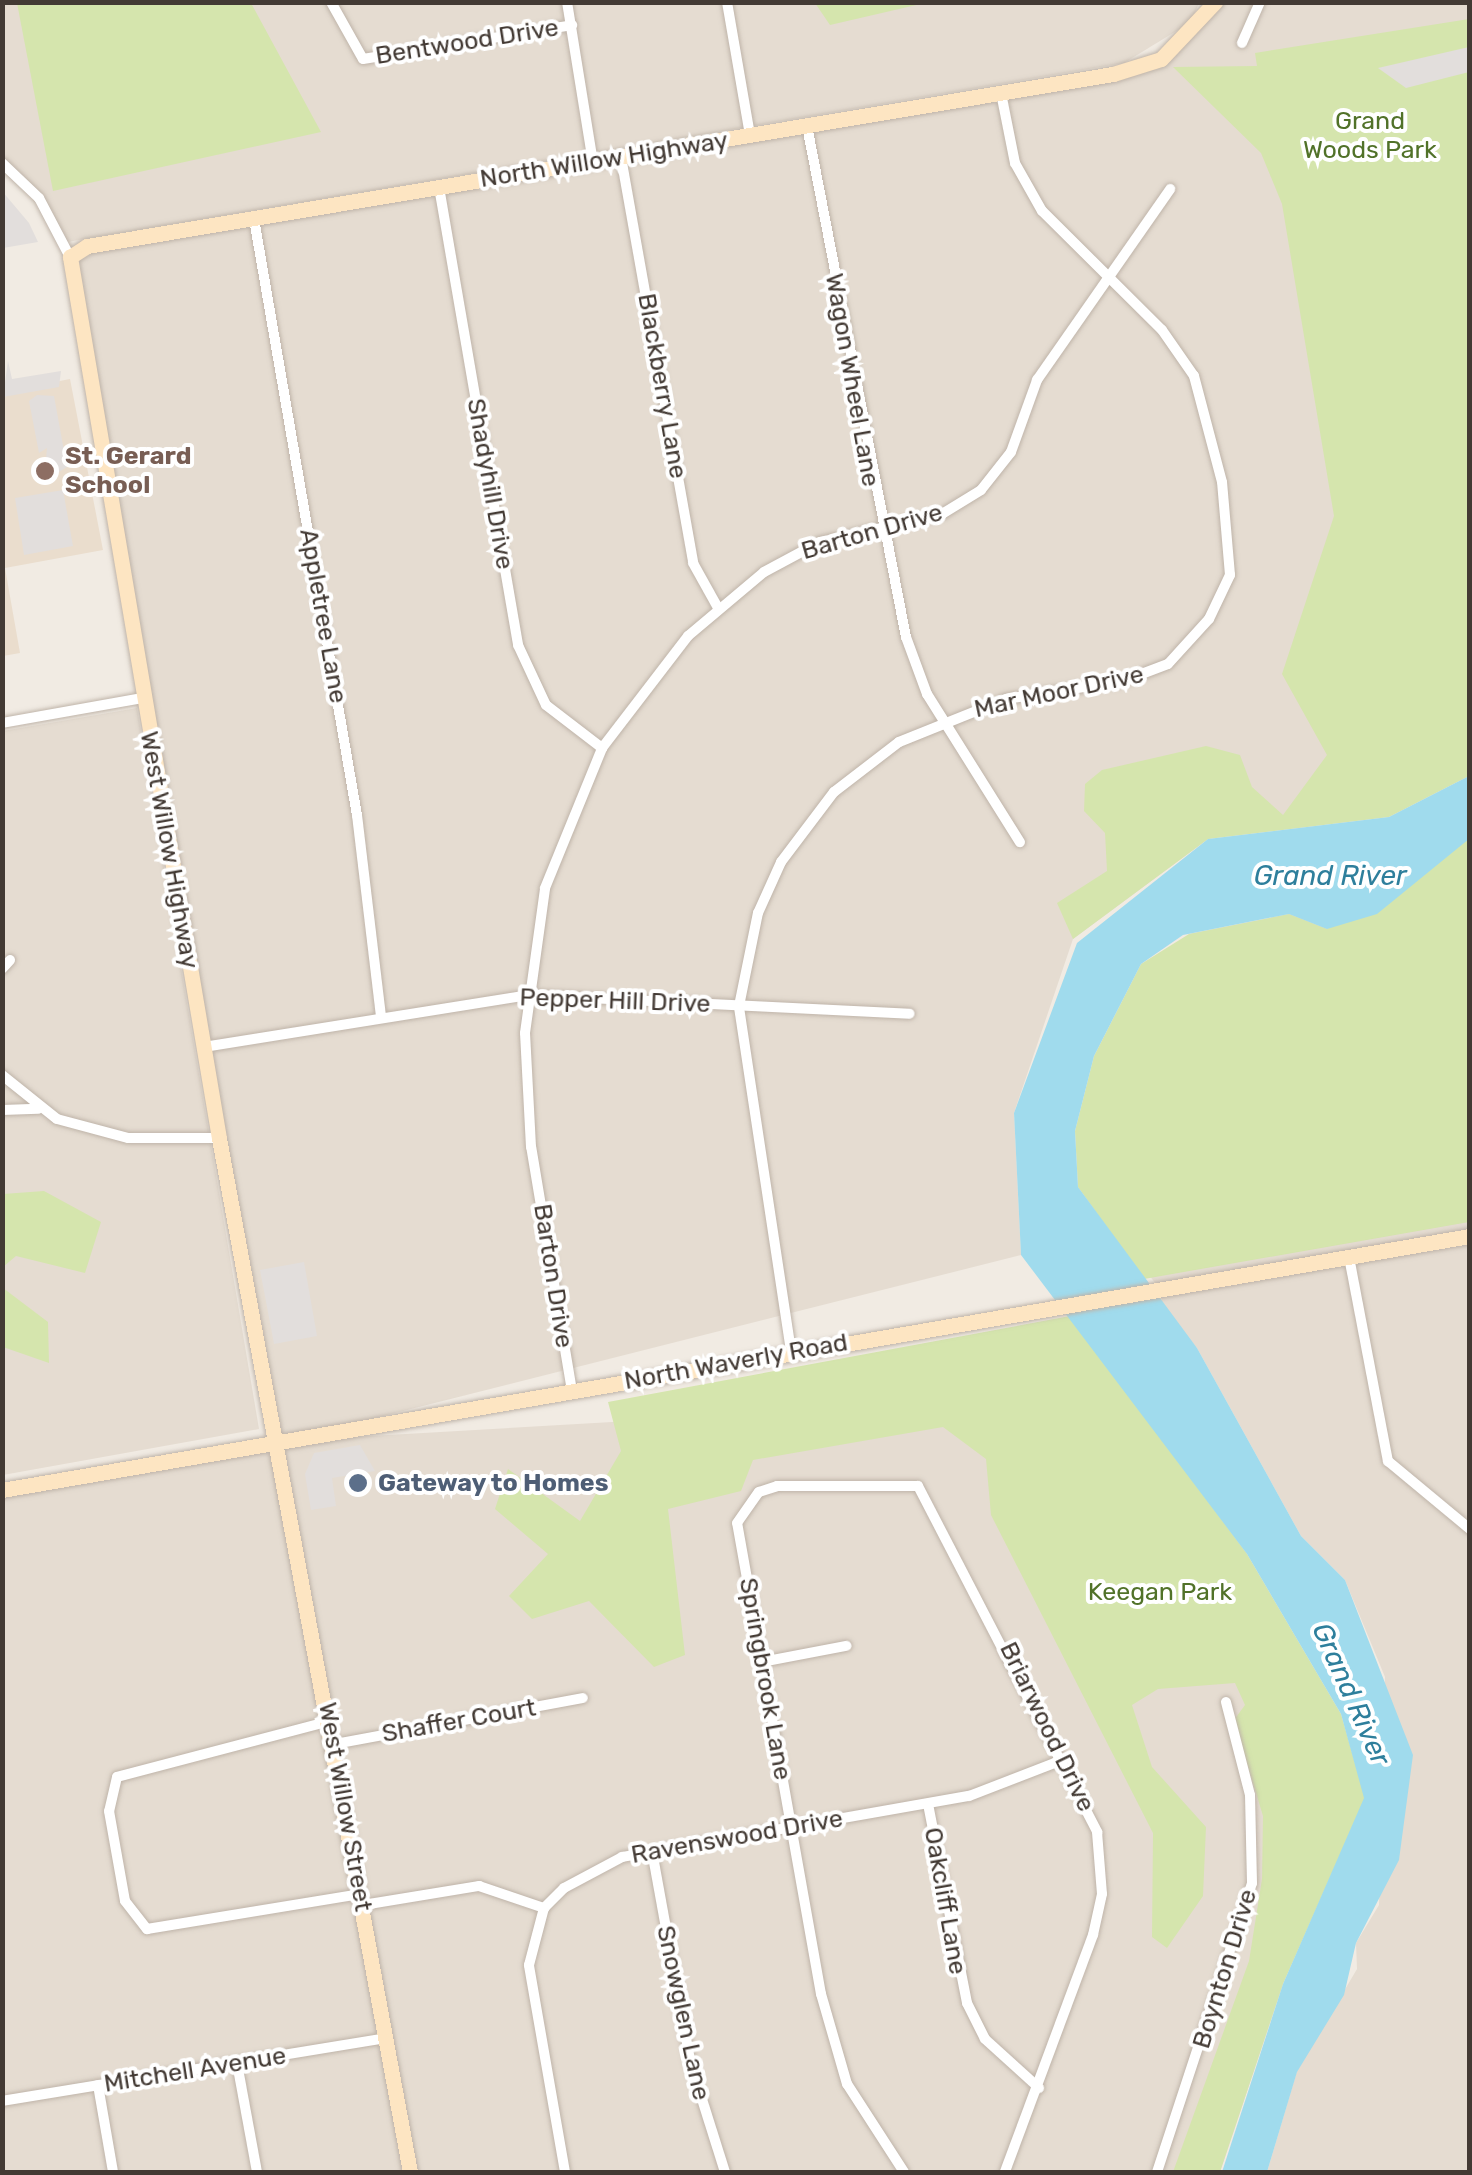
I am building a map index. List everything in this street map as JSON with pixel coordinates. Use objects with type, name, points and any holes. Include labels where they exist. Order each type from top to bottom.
[{"type":"street","name":"Bentwood Drive","points":[[332,2],[362,60],[572,25]]},
{"type":"street","points":[[567,2],[593,162]]},
{"type":"street","points":[[727,2],[750,136]]},
{"type":"street","name":"North Willow Highway","points":[[70,257],[88,246],[1141,67],[1184,40],[1215,2]]},
{"type":"street","points":[[1242,44],[1260,2]]},
{"type":"street","name":"Mar Moor Drive","points":[[792,1352],[739,1006],[758,913],[804,827],[853,775],[942,720],[1155,672],[1193,642],[1226,586],[1230,529],[1200,392],[1162,330],[1108,278],[1021,177],[1001,93]]},
{"type":"street","name":"Wagon Wheel Lane","points":[[807,126],[878,528],[906,636],[942,720],[1020,842]]},
{"type":"street","name":"Blackberry Lane","points":[[621,157],[693,564],[718,608]]},
{"type":"street","points":[[2,163],[39,198],[70,257]]},
{"type":"street","name":"Shadyhill Drive","points":[[439,188],[518,645],[546,705],[602,748]]},
{"type":"street","name":"Barton Drive","points":[[572,1391],[527,1116],[528,995],[545,888],[602,748],[654,674],[718,608],[804,549],[942,514],[996,474],[1036,380],[1170,190]]},
{"type":"street","name":"Appletree Lane","points":[[254,218],[357,815],[381,1015]]},
{"type":"street","name":"West Willow Highway","points":[[70,257],[142,698],[276,1442]]},
{"type":"street","points":[[2,724],[142,698]]},
{"type":"street","name":"Pepper Hill Drive","points":[[204,1046],[381,1015],[528,995],[910,1014]]},
{"type":"street","points":[[3,1076],[39,1109]]},
{"type":"street","points":[[2,1110],[39,1109],[128,1138],[219,1138]]},
{"type":"street","name":"North Waverly Road","points":[[2,1490],[1470,1236]]},
{"type":"street","points":[[1349,1257],[1388,1460],[1470,1529]]},
{"type":"street","name":"West Willow Street","points":[[276,1442],[335,1744],[410,2172]]},
{"type":"street","name":"Briarwood Drive","points":[[737,1523],[759,1492],[777,1486],[918,1486],[1065,1759],[1096,1832],[1102,1894],[1040,2088],[1005,2172]]},
{"type":"street","name":"Springbrook Lane","points":[[737,1523],[831,2036],[847,2084],[904,2172]]},
{"type":"street","points":[[762,1662],[846,1646]]},
{"type":"street","name":"Shaffer Court","points":[[335,1744],[582,1698]]},
{"type":"street","name":"Boynton Drive","points":[[1158,2172],[1252,1883],[1250,1795],[1226,1702]]},
{"type":"street","points":[[330,1721],[240,1738],[195,1760],[124,1773],[110,1786],[125,1901],[138,1924],[479,1886],[544,1908],[531,1995],[565,2172]]},
{"type":"street","name":"Ravenswood Drive","points":[[544,1908],[604,1863],[928,1804],[1065,1759]]},
{"type":"street","name":"Oakcliff Lane","points":[[928,1804],[963,1993],[986,2039],[1040,2088]]},
{"type":"street","name":"Snowglen Lane","points":[[652,1852],[690,2061],[725,2172]]},
{"type":"street","name":"Mitchell Avenue","points":[[2,2101],[387,2038]]},
{"type":"street","points":[[237,2063],[257,2172]]},
{"type":"street","points":[[98,2086],[113,2172]]},
{"type":"shaded area","points":[[3,3],[1199,3],[1191,22],[1124,63],[67,242],[3,156]]},
{"type":"shaded area","points":[[1209,3],[1469,3],[1469,776],[1208,839],[1073,939],[1014,1113],[1021,1255],[284,1441],[1132,1392],[1247,1554],[1283,1984],[1220,2172],[3,2172],[3,1492],[276,1442],[70,257],[1151,64]]},
{"type":"shaded area","points":[[1469,47],[1469,72],[1406,88],[1378,68]]},
{"type":"shaded area","points":[[2,191],[29,223],[38,242],[3,248]]},
{"type":"shaded area","points":[[8,361],[12,379],[61,371],[59,387],[3,397]]},
{"type":"shaded area","name":"St. Gerard School","points":[[70,379],[103,550],[5,568],[20,653],[3,656],[3,392]]},
{"type":"shaded area","points":[[37,395],[54,396],[67,467],[44,481],[47,448],[39,453],[29,401]]},
{"type":"shaded area","points":[[63,490],[73,546],[24,555],[15,498]]},
{"type":"shaded area","points":[[137,708],[259,1429],[3,1475],[3,731]]},
{"type":"shaded area","points":[[1469,839],[1469,2172],[1267,2172],[1297,2071],[1357,1969],[1356,1943],[1379,1905],[1385,1677],[1345,1580],[1301,1536],[1197,1348],[1162,1306],[1161,1290],[1078,1187],[1189,934],[1289,914]]},
{"type":"shaded area","points":[[304,1262],[317,1336],[274,1344],[260,1270]]},
{"type":"shaded area","points":[[360,1445],[375,1471],[332,1478],[336,1506],[311,1510],[305,1474],[314,1453]]},
{"type":"green space","points":[[17,3],[251,3],[321,132],[53,191]]},
{"type":"green space","points":[[815,3],[925,3],[830,25]]},
{"type":"green space","name":"Grand Woods Park","points":[[1469,19],[1469,776],[1389,817],[1208,839],[1073,939],[1057,903],[1107,871],[1105,833],[1084,811],[1085,784],[1102,770],[1206,746],[1240,755],[1252,787],[1283,815],[1327,755],[1282,674],[1334,516],[1282,204],[1261,153],[1173,67],[1257,66],[1255,53]]},
{"type":"green space","points":[[1469,839],[1469,1222],[1144,1279],[1078,1187],[1075,1131],[1094,1056],[1141,964],[1189,934],[1289,914],[1327,929]]},
{"type":"green space","points":[[44,1191],[101,1222],[85,1273],[16,1256],[3,1267],[3,1194]]},
{"type":"green space","points":[[3,1288],[48,1322],[49,1363],[3,1347]]},
{"type":"green space","name":"Keegan Park","points":[[1070,1316],[1247,1554],[1341,1714],[1365,1798],[1283,1984],[1220,2172],[1173,2172],[1249,1961],[1262,1879],[1263,1816],[1234,1720],[1245,1705],[1235,1683],[1158,1689],[1132,1705],[1152,1767],[1206,1827],[1203,1896],[1167,1948],[1152,1937],[1153,1833],[991,1515],[986,1459],[943,1427],[753,1460],[741,1491],[668,1509],[685,1655],[654,1667],[589,1601],[532,1619],[509,1596],[548,1554],[495,1509],[508,1469],[580,1521],[621,1451],[608,1402]]},
{"type":"water","name":"Grand River","points":[[1469,776],[1469,839],[1377,914],[1327,929],[1289,914],[1183,935],[1141,964],[1094,1056],[1075,1131],[1078,1187],[1197,1348],[1301,1536],[1345,1580],[1413,1755],[1399,1860],[1356,1943],[1344,1995],[1297,2072],[1267,2172],[1222,2172],[1283,1984],[1364,1798],[1341,1714],[1247,1554],[1021,1255],[1014,1113],[1077,943],[1208,839],[1389,817]]},
{"type":"place","name":"St. Gerard School","points":[[45,471]]},
{"type":"place","name":"Gateway to Homes","points":[[358,1483]]}]
